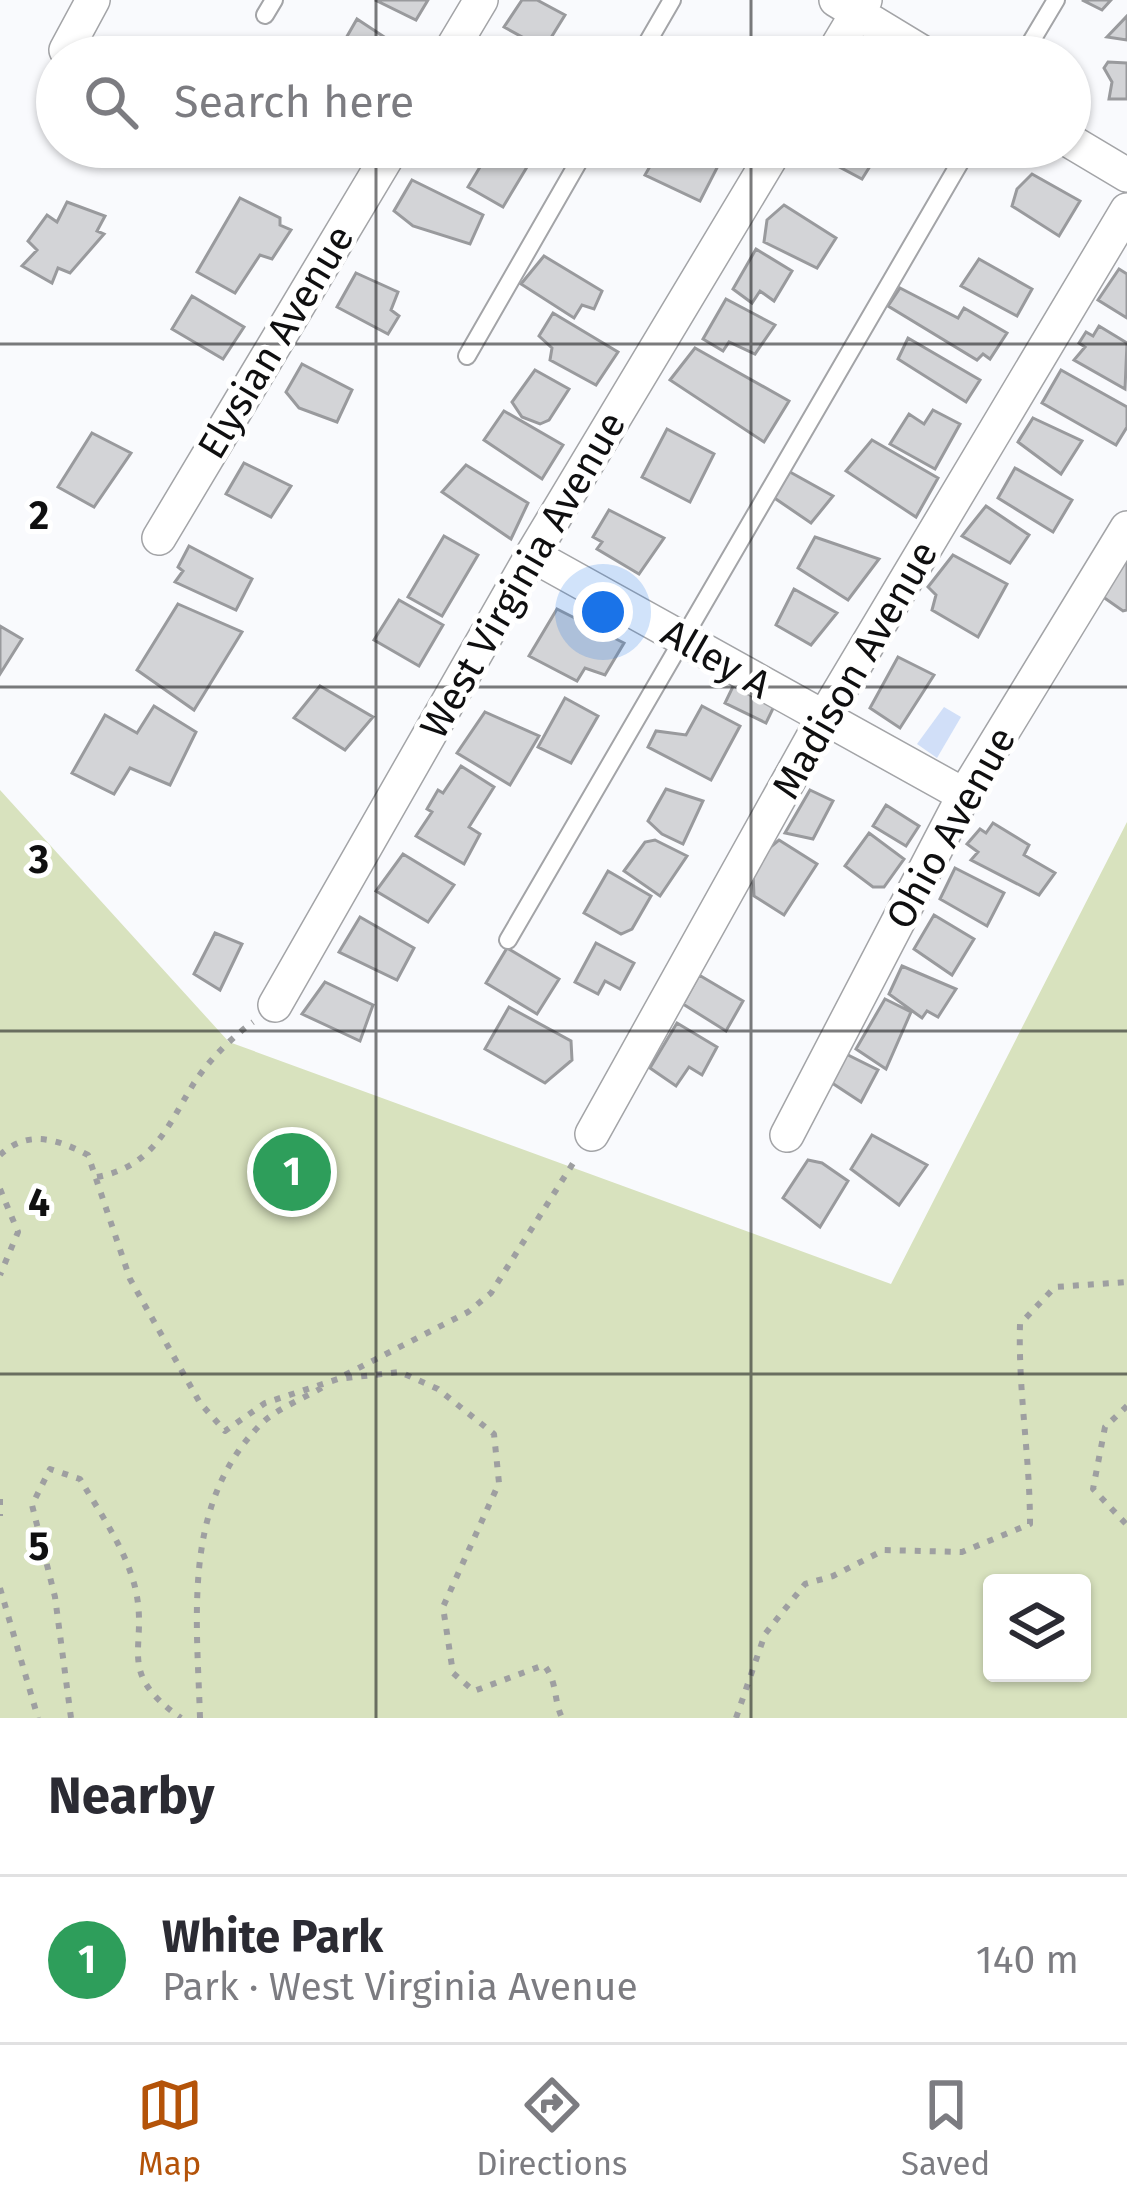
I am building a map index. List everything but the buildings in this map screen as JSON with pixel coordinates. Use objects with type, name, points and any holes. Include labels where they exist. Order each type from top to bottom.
[{"type":"street","points":[[74,36],[93,0]]},
{"type":"street","points":[[459,36],[481,0]]},
{"type":"street","points":[[840,36],[853,4],[899,36]]},
{"type":"street","points":[[1091,154],[1127,176]]},
{"type":"street","name":"Elysian Avenue","points":[[159,538],[380,168]]},
{"type":"street","name":"West Virginia Avenue","points":[[274,1005],[532,555],[764,168]]},
{"type":"street","name":"Madison Avenue","points":[[592,1134],[823,719],[1127,210]]},
{"type":"street","name":"Ohio Avenue","points":[[787,1135],[964,795],[1127,528]]},
{"type":"street","name":"Alley A","points":[[532,555],[964,795]]},
{"type":"lane","points":[[651,36],[672,0]]},
{"type":"lane","points":[[1035,36],[1056,0]]},
{"type":"lane","points":[[467,356],[575,168]]},
{"type":"lane","points":[[508,940],[957,168]]},
{"type":"path","points":[[96,1177],[138,1160],[163,1139],[197,1078],[236,1034],[274,1005]]},
{"type":"path","points":[[200,1718],[194,1590],[204,1527],[230,1463],[262,1422],[468,1312],[491,1293],[592,1134]]},
{"type":"path","points":[[0,1156],[13,1143],[54,1137],[88,1155],[130,1280],[200,1403],[225,1431],[265,1403],[338,1379],[400,1372],[438,1389],[494,1434],[499,1483],[443,1607],[453,1672],[474,1691],[544,1665],[557,1682],[556,1706],[562,1718]]},
{"type":"path","points":[[0,1190],[18,1232],[0,1275]]},
{"type":"path","points":[[736,1718],[765,1634],[805,1584],[833,1576],[884,1550],[962,1552],[1030,1524],[1030,1458],[1018,1382],[1020,1324],[1055,1287],[1127,1282]]},
{"type":"path","points":[[1127,1406],[1105,1427],[1093,1489],[1127,1525]]},
{"type":"path","points":[[71,1718],[55,1597],[32,1505],[50,1469],[80,1479],[114,1536],[136,1589],[141,1677],[155,1699],[181,1718]]},
{"type":"path","points":[[0,1499],[0,1516]]},
{"type":"path","points":[[0,1588],[38,1718]]},
{"type":"green space","points":[[0,790],[229,1042],[891,1284],[1127,822],[1127,1718],[0,1718]]},
{"type":"water","points":[[944,707],[961,717],[937,758],[917,744]]},
{"type":"place","name":"White Park","points":[[292,1172]]}]
